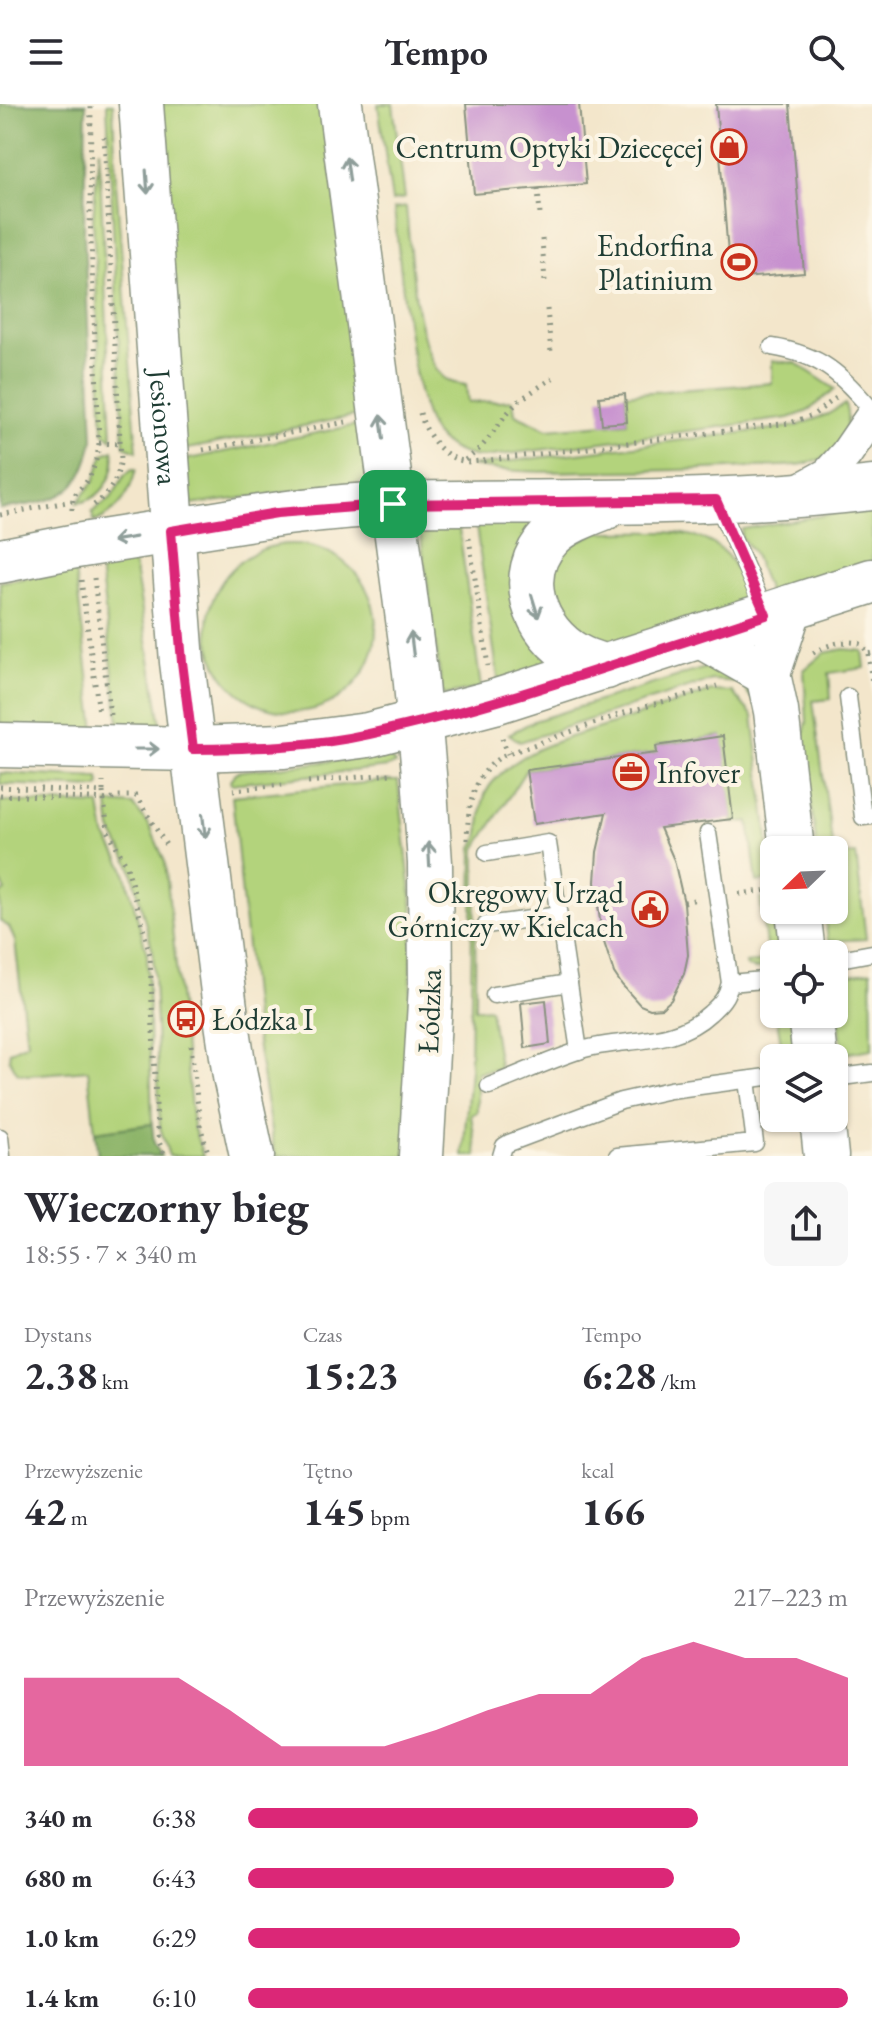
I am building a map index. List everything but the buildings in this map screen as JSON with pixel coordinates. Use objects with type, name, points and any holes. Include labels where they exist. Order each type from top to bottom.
[{"type":"main road","name":"Jesionowa","points":[[141,104],[180,649],[193,749]]},
{"type":"main road","points":[[340,104],[419,721]]},
{"type":"main road","points":[[0,561],[277,513],[393,504],[716,500],[872,488]]},
{"type":"main road","points":[[606,667],[577,657],[546,630],[536,615],[530,577],[537,555],[552,535],[579,518],[617,502]]},
{"type":"main road","points":[[0,745],[193,749],[313,743],[368,735],[494,702],[872,581]]},
{"type":"main road","points":[[778,611],[787,666],[776,711],[790,836]]},
{"type":"main road","points":[[701,636],[787,666]]},
{"type":"main road","name":"Łódzka","points":[[419,721],[430,863],[431,985],[421,1156]]},
{"type":"main road","points":[[193,749],[226,1016],[252,1156]]},
{"type":"main road","points":[[823,1132],[826,1156]]},
{"type":"street","points":[[789,495],[828,474],[872,416]]},
{"type":"lane","points":[[772,347],[794,350],[815,358],[842,378],[872,410]]},
{"type":"lane","points":[[716,500],[778,611]]},
{"type":"lane","points":[[848,697],[863,817],[872,816]]},
{"type":"lane","points":[[489,1086],[579,1051],[687,1031],[726,997],[730,983],[708,833]]},
{"type":"lane","points":[[487,853],[548,843],[579,1051]]},
{"type":"lane","points":[[486,925],[559,915]]},
{"type":"lane","points":[[848,957],[872,953]]},
{"type":"lane","points":[[730,983],[760,980]]},
{"type":"lane","points":[[494,995],[569,983]]},
{"type":"lane","points":[[848,1076],[872,1073]]},
{"type":"lane","points":[[501,1156],[504,1146],[509,1143],[621,1101],[670,1090],[760,1078]]},
{"type":"lane","points":[[617,1156],[755,1143],[747,1080]]},
{"type":"lane","points":[[0,1137],[2,1156]]},
{"type":"path","points":[[72,512],[77,489],[90,478],[99,443],[90,215],[91,104]]},
{"type":"path","points":[[84,511],[109,492],[118,476],[120,444],[104,125]]},
{"type":"path","points":[[538,188],[540,215]]},
{"type":"path","points":[[542,239],[545,282]]},
{"type":"path","points":[[547,309],[551,352]]},
{"type":"path","points":[[553,378],[514,406],[480,450],[462,463],[790,423],[813,415],[841,394]]},
{"type":"path","points":[[196,452],[351,421]]},
{"type":"path","points":[[99,443],[120,444]]},
{"type":"path","points":[[0,515],[72,501]]},
{"type":"path","points":[[469,536],[488,672]]},
{"type":"path","points":[[93,569],[110,716]]},
{"type":"path","points":[[80,571],[99,716]]},
{"type":"path","points":[[787,666],[824,647],[848,642],[862,644],[870,653],[872,680]]},
{"type":"path","points":[[502,738],[508,754],[624,713],[726,685]]},
{"type":"path","points":[[307,782],[398,773]]},
{"type":"path","points":[[472,775],[479,779]]},
{"type":"path","points":[[102,778],[108,831],[127,866],[149,951],[157,1129],[165,1156]]},
{"type":"path","points":[[117,782],[117,796]]},
{"type":"path","points":[[232,790],[292,784]]},
{"type":"path","points":[[0,787],[103,792]]},
{"type":"path","points":[[0,795],[111,800],[117,796],[139,795],[141,804]]},
{"type":"green space","points":[[0,104],[86,104],[84,234],[93,439],[88,459],[73,486],[50,499],[0,509]]},
{"type":"green space","points":[[107,104],[113,104],[116,183],[137,451],[124,446]]},
{"type":"green space","points":[[155,104],[323,104],[364,414],[182,450]]},
{"type":"green space","points":[[378,104],[393,104],[405,198],[392,201]]},
{"type":"green space","points":[[99,148],[112,439],[103,432],[93,218]]},
{"type":"green space","points":[[406,207],[412,271],[426,345],[443,377],[466,385],[468,403],[513,400],[515,414],[548,429],[627,422],[625,394],[772,383],[772,361],[796,363],[835,389],[808,411],[789,418],[484,457],[457,451],[435,434],[427,418],[413,362],[394,209]]},
{"type":"green space","points":[[845,404],[846,428],[840,443],[829,455],[803,464],[563,472],[471,466],[797,426]]},
{"type":"green space","points":[[366,423],[369,481],[191,505],[184,460]]},
{"type":"green space","points":[[113,450],[113,468],[106,484],[94,497],[77,503],[94,481],[104,454]]},
{"type":"green space","points":[[132,469],[136,469],[122,501],[94,522],[92,512],[111,498]]},
{"type":"green space","points":[[872,507],[872,565],[773,596],[768,591],[753,552],[741,537],[742,529]]},
{"type":"green space","points":[[540,517],[559,657],[499,684],[475,520]]},
{"type":"green space","points":[[458,522],[481,688],[445,695],[420,530],[427,525]]},
{"type":"green space","points":[[599,532],[672,533],[694,536],[713,544],[729,557],[740,577],[745,605],[617,646],[594,644],[548,610],[552,552]]},
{"type":"green space","points":[[292,544],[324,550],[351,569],[370,596],[376,628],[370,660],[351,687],[324,706],[292,712],[260,706],[233,687],[214,660],[208,628],[214,596],[233,569],[260,550]]},
{"type":"green space","points":[[134,563],[161,725],[160,728],[120,731],[100,568]]},
{"type":"green space","points":[[75,571],[95,730],[0,725],[0,582]]},
{"type":"green space","points":[[844,649],[863,651],[865,668],[829,673],[831,699],[813,701],[831,836],[815,836],[803,737],[807,722],[804,670],[824,653]]},
{"type":"green space","points":[[708,667],[726,670],[750,686],[753,700],[739,682],[712,680],[520,742],[509,734],[534,721]]},
{"type":"green space","points":[[712,691],[732,692],[753,716],[768,836],[760,836],[760,882],[757,882],[749,821],[733,823],[722,736],[657,745],[657,753],[526,770],[476,849],[475,1009],[490,1008],[499,1066],[498,1069],[477,1072],[477,1112],[471,1115],[477,1156],[463,1156],[470,1069],[473,847],[479,833],[484,799],[492,783],[517,761],[563,739]]},
{"type":"green space","points":[[388,755],[395,764],[388,767],[231,784],[230,780],[241,771]]},
{"type":"green space","points":[[0,773],[99,778],[100,785],[97,788],[0,784]]},
{"type":"green space","points":[[398,781],[413,910],[406,1156],[275,1156],[256,1036],[232,796]]},
{"type":"green space","points":[[0,801],[100,805],[105,835],[124,868],[147,954],[152,1124],[95,1132],[88,1070],[28,1075],[18,1073],[9,1059],[10,1051],[27,1043],[15,941],[9,927],[0,921],[0,894],[6,891],[0,880]]},
{"type":"green space","points":[[108,803],[133,805],[150,827],[165,862],[193,1126],[203,1156],[169,1156],[160,1127],[153,952],[131,867],[111,830]]},
{"type":"green space","points":[[856,854],[866,939],[828,940],[826,924],[848,924],[848,855]]},
{"type":"green space","points":[[763,924],[778,924],[780,940],[765,940]]},
{"type":"green space","points":[[760,962],[760,968],[747,967],[746,963]]},
{"type":"green space","points":[[871,971],[872,1049],[848,1053],[848,1044],[842,1044],[840,1028],[848,1028],[848,975]]},
{"type":"green space","points":[[778,1028],[793,1028],[794,1044],[781,1044]]},
{"type":"green space","points":[[152,1124],[154,1143],[161,1156],[98,1156],[95,1132]]},
{"type":"place","name":"Centrum Optyki Dziecęcej","points":[[729,147]]},
{"type":"place","name":"Endorfina Platinium","points":[[739,262]]},
{"type":"place","name":"Infover","points":[[631,772]]},
{"type":"place","name":"Okręgowy Urząd Górniczy w Kielcach","points":[[650,909]]},
{"type":"place","name":"Łódzka I","points":[[186,1019]]},
{"type":"route","points":[[716,500],[766,615],[494,702],[368,735],[284,746],[193,749],[175,596],[171,531],[277,513],[393,504],[716,500]]}]
